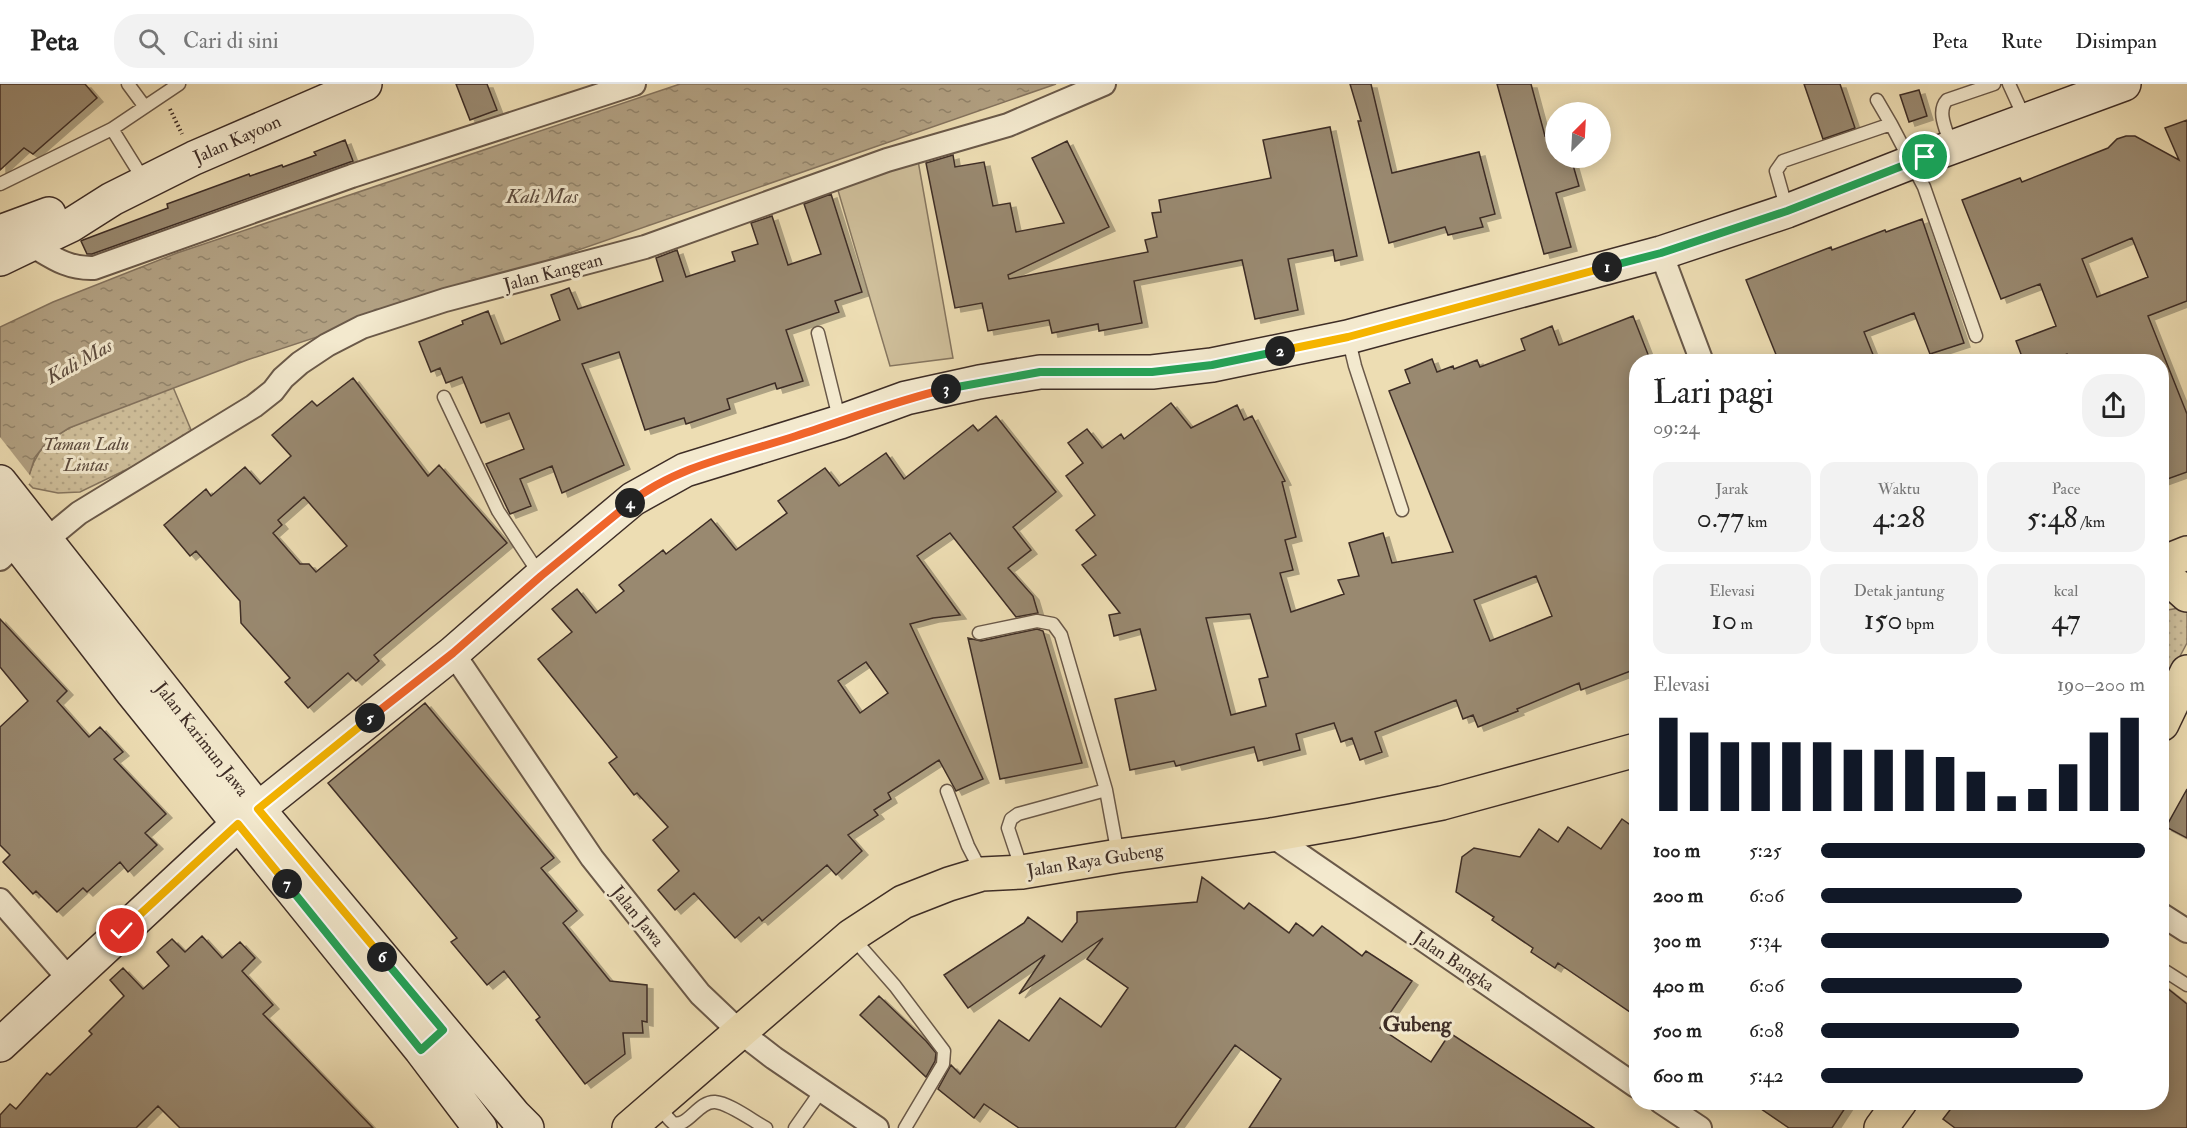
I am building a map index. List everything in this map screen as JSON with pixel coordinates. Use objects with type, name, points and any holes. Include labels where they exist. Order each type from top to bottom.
[{"type":"highway","points":[[2169,560],[2187,553]]},
{"type":"highway","points":[[2169,582],[2187,595]]},
{"type":"highway","points":[[2169,709],[2187,672]]},
{"type":"highway","name":"Jalan Raya Gubeng","points":[[628,1128],[851,936],[903,902],[949,884],[982,874],[1022,872],[1271,835],[1442,803],[1629,752]]},
{"type":"highway","points":[[1881,1128],[1894,1110]]},
{"type":"street","name":"Jalan Kayoon","points":[[0,259],[71,225],[112,199],[194,158],[365,84]]},
{"type":"street","points":[[30,244],[77,268],[94,268],[352,176],[634,84]]},
{"type":"street","name":"Jalan Kangean","points":[[13,524],[79,513],[254,406],[273,391],[283,378],[300,363],[327,345],[362,327],[445,300],[645,247],[887,160],[1008,125],[1104,84]]},
{"type":"street","points":[[0,1045],[248,817],[453,653],[633,500],[684,470],[840,422],[906,398],[979,382],[1040,372],[1152,372],[1212,365],[1348,337],[1661,253],[1787,211],[2124,84]]},
{"type":"street","name":"Jalan Kayoon","points":[[0,232],[56,211],[112,199]]},
{"type":"street","points":[[1661,253],[1699,354]]},
{"type":"street","name":"Jalan Karimun Jawa","points":[[13,524],[248,817],[432,1040],[527,1128]]},
{"type":"street","name":"Jalan Jawa","points":[[453,653],[591,858],[700,994],[739,1031],[877,1128]]},
{"type":"street","name":"Jalan Bangka","points":[[1271,835],[1629,1081]]},
{"type":"street","points":[[0,900],[69,980]]},
{"type":"street","points":[[2169,919],[2187,931]]},
{"type":"street","name":"Jalan Karimun Jawa","points":[[432,1040],[480,1128]]},
{"type":"street","points":[[1673,1110],[1700,1128]]},
{"type":"lane","points":[[128,84],[145,107]]},
{"type":"lane","points":[[0,184],[112,129],[179,84]]},
{"type":"lane","points":[[1952,147],[1941,112],[1942,105],[1947,100],[1994,84]]},
{"type":"lane","points":[[2009,84],[2026,120]]},
{"type":"lane","points":[[1877,100],[1924,187],[1976,336]]},
{"type":"lane","points":[[1787,211],[1776,171],[1783,161],[1891,124]]},
{"type":"lane","points":[[112,129],[145,183]]},
{"type":"lane","points":[[818,333],[840,422]]},
{"type":"lane","points":[[1348,337],[1355,366],[1402,510]]},
{"type":"lane","points":[[444,397],[498,511],[541,576]]},
{"type":"lane","points":[[979,633],[1037,621],[1053,624],[1061,635],[1106,790],[1118,856]]},
{"type":"lane","points":[[1022,872],[1008,828],[1011,819],[1018,814],[1106,790]]},
{"type":"lane","points":[[946,791],[982,874]]},
{"type":"lane","points":[[851,936],[895,986],[944,1051],[943,1064],[905,1128]]},
{"type":"lane","points":[[2169,973],[2187,985]]},
{"type":"lane","points":[[795,1128],[821,1090]]},
{"type":"lane","points":[[657,1104],[678,1127],[687,1125],[705,1104],[714,1102],[726,1105],[766,1128]]},
{"type":"path","points":[[164,94],[194,158]]},
{"type":"green space","points":[[917,155],[953,358],[890,366],[837,187]]},
{"type":"green space","name":"Taman Lalu Lintas","points":[[173,387],[194,437],[80,492],[58,493],[33,488],[27,482],[39,453],[54,437],[104,412]]},
{"type":"green space","points":[[2179,608],[2187,611],[2187,643],[2169,677],[2169,610]]},
{"type":"water","name":"Kali Mas","points":[[680,84],[1056,84],[538,264],[247,360],[69,428],[47,442],[35,457],[27,482],[0,505],[0,327],[53,302],[177,253]]},
{"type":"pier","points":[[0,437],[32,478],[29,484],[0,508]]},
{"type":"building","points":[[0,84],[85,84],[97,98],[33,154],[24,148],[0,170]]},
{"type":"building","points":[[456,84],[487,84],[497,110],[470,120]]},
{"type":"building","points":[[1350,84],[1371,84],[1392,173],[1479,152],[1495,214],[1480,218],[1483,227],[1448,235],[1445,227],[1389,243],[1358,121],[1361,121]]},
{"type":"building","points":[[1497,84],[1531,84],[1545,136],[1545,168],[1574,168],[1579,186],[1556,193],[1571,247],[1544,254]]},
{"type":"building","points":[[1804,84],[1840,84],[1855,128],[1823,139]]},
{"type":"building","points":[[1919,90],[1927,116],[1909,122],[1900,95]]},
{"type":"building","points":[[2187,120],[2187,301],[2148,316],[2163,354],[2021,354],[2016,341],[2056,326],[2040,284],[2001,299],[1962,200],[2020,178],[2022,182],[2108,148],[2117,139],[2126,136],[2135,136],[2179,160],[2165,128]],"holes":[[[2132,238],[2148,277],[2097,297],[2082,259]]]},
{"type":"building","points":[[1330,127],[1357,256],[1335,261],[1333,250],[1288,259],[1298,310],[1255,319],[1242,260],[1134,281],[1142,323],[1099,331],[1098,324],[1052,333],[1049,320],[988,331],[982,303],[955,308],[926,163],[953,155],[955,167],[984,162],[993,206],[1010,203],[1016,232],[1064,223],[1032,158],[1067,141],[1109,227],[1008,275],[1009,279],[1148,252],[1145,240],[1157,237],[1152,213],[1161,212],[1159,200],[1271,178],[1263,140]]},
{"type":"building","points":[[345,140],[353,161],[92,254],[87,254],[81,241],[168,208],[167,204],[249,174],[250,176],[282,165],[283,167],[316,155],[314,152]]},
{"type":"building","points":[[831,194],[862,292],[835,301],[839,312],[786,330],[803,381],[777,389],[775,383],[727,399],[730,409],[686,424],[684,418],[645,430],[619,352],[582,364],[624,465],[562,493],[552,466],[520,479],[531,506],[510,514],[486,464],[524,449],[509,413],[481,423],[462,377],[446,383],[440,368],[431,372],[419,342],[488,311],[501,344],[560,320],[551,295],[569,288],[578,309],[663,281],[656,258],[677,250],[686,277],[735,261],[732,252],[758,244],[751,223],[772,216],[788,265],[821,254],[804,204]]},
{"type":"building","points":[[1922,219],[1964,343],[1930,354],[1914,313],[1864,332],[1873,354],[1776,354],[1746,280],[1831,247],[1832,250],[1885,230],[1886,232]]},
{"type":"building","points":[[1633,316],[1648,354],[1629,354],[1629,672],[1581,690],[1579,683],[1478,727],[1473,715],[1463,719],[1456,700],[1375,732],[1382,752],[1360,760],[1352,738],[1341,742],[1334,723],[1296,734],[1300,750],[1258,761],[1254,747],[1176,766],[1174,761],[1130,770],[1115,699],[1156,690],[1140,629],[1114,636],[1109,615],[1120,613],[1082,565],[1096,555],[1076,530],[1095,515],[1066,476],[1083,463],[1068,443],[1087,429],[1102,448],[1121,434],[1124,439],[1171,403],[1191,428],[1237,405],[1244,420],[1252,416],[1285,481],[1282,482],[1296,537],[1285,540],[1293,570],[1280,573],[1291,612],[1344,594],[1338,580],[1359,576],[1349,543],[1383,533],[1392,563],[1453,552],[1389,391],[1410,383],[1405,370],[1432,359],[1437,372],[1453,366],[1454,369],[1477,360],[1480,367],[1525,350],[1521,339],[1552,326],[1559,345]],"holes":[[[1536,576],[1552,616],[1490,641],[1474,600]],[[1250,614],[1268,677],[1259,679],[1266,706],[1231,715],[1206,618]]]},
{"type":"building","points":[[2169,369],[2187,414],[2187,472],[2169,478]]},
{"type":"building","points":[[353,378],[428,476],[439,465],[507,543],[374,655],[379,661],[356,681],[348,673],[308,708],[285,682],[290,678],[241,623],[240,601],[196,551],[190,556],[164,525],[206,489],[211,496],[245,467],[260,484],[291,456],[272,435],[312,401],[317,406]],"holes":[[[304,497],[347,546],[316,572],[309,564],[300,564],[273,533],[282,525],[278,520]]]},
{"type":"building","points":[[996,416],[1056,492],[1013,527],[1031,550],[1008,568],[1033,596],[1038,613],[1016,617],[950,533],[917,556],[960,615],[933,618],[910,624],[983,779],[956,791],[939,760],[888,793],[891,799],[874,810],[878,815],[848,835],[862,851],[836,875],[827,865],[762,921],[759,917],[735,938],[694,893],[675,910],[658,890],[679,871],[653,840],[668,827],[637,793],[634,795],[609,763],[617,757],[538,659],[572,632],[552,609],[577,589],[596,613],[624,591],[619,585],[663,550],[666,554],[711,519],[736,550],[787,513],[778,501],[825,468],[839,486],[886,453],[904,479],[973,425],[978,431]],"holes":[[[866,662],[888,693],[860,713],[838,681]]]},
{"type":"building","points":[[0,619],[67,691],[57,701],[89,737],[100,727],[123,752],[114,759],[166,814],[145,833],[157,845],[128,872],[120,862],[87,892],[83,888],[57,912],[36,891],[33,894],[3,862],[10,855],[0,845],[0,727],[28,701],[0,667]]},
{"type":"building","points":[[1037,629],[1043,631],[1082,763],[1000,779],[968,638],[981,641]]},
{"type":"building","points":[[425,703],[554,858],[541,868],[577,911],[563,923],[610,981],[647,985],[647,1022],[642,1021],[643,1033],[623,1033],[625,1054],[585,1084],[536,1020],[540,1017],[504,971],[487,985],[451,942],[457,938],[328,783]]},
{"type":"building","points":[[2187,789],[2187,838],[2169,829],[2169,822]]},
{"type":"building","points":[[1622,819],[1629,824],[1629,1011],[1558,963],[1555,968],[1531,952],[1533,948],[1492,920],[1494,917],[1456,892],[1462,857],[1474,848],[1520,857],[1539,829],[1558,842],[1568,827],[1601,849]]},
{"type":"building","points":[[1202,877],[1244,909],[1249,903],[1289,933],[1296,923],[1313,936],[1322,926],[1362,956],[1366,951],[1412,981],[1380,1028],[1431,1062],[1450,1033],[1594,1128],[1249,1128],[1281,1079],[1235,1045],[1175,1128],[1019,1128],[984,1104],[974,1118],[938,1089],[951,1065],[960,1074],[999,1020],[1029,1041],[1060,998],[1101,1027],[1128,988],[1087,959],[1103,938],[1019,994],[1045,955],[968,1008],[944,975],[1024,923],[1028,917],[1062,942],[1077,922],[1077,912],[1197,902]]},
{"type":"building","points":[[202,936],[222,958],[240,942],[255,958],[242,971],[273,1005],[263,1014],[373,1128],[180,1128],[158,1106],[136,1128],[0,1128],[0,1115],[10,1104],[16,1109],[47,1073],[50,1075],[92,1034],[89,1031],[124,996],[110,980],[123,968],[143,989],[169,966],[157,952],[172,939],[185,952]]},
{"type":"building","points":[[2169,990],[2187,1004],[2187,1128],[1955,1128],[1943,1119],[1950,1110],[2169,1110]]},
{"type":"building","points":[[879,996],[936,1053],[935,1061],[926,1077],[860,1015]]},
{"type":"building","points":[[1763,1110],[1844,1110],[1832,1128],[1789,1128]]},
{"type":"district","name":"Gubeng","points":[[1417,1024]]},
{"type":"route","points":[[122,931],[238,824],[421,1050],[443,1030],[258,809],[453,653],[584,539],[633,500],[684,470],[840,422],[906,398],[979,382],[1040,372],[1152,372],[1212,365],[1348,337],[1661,253],[1787,211],[1925,157]]}]
